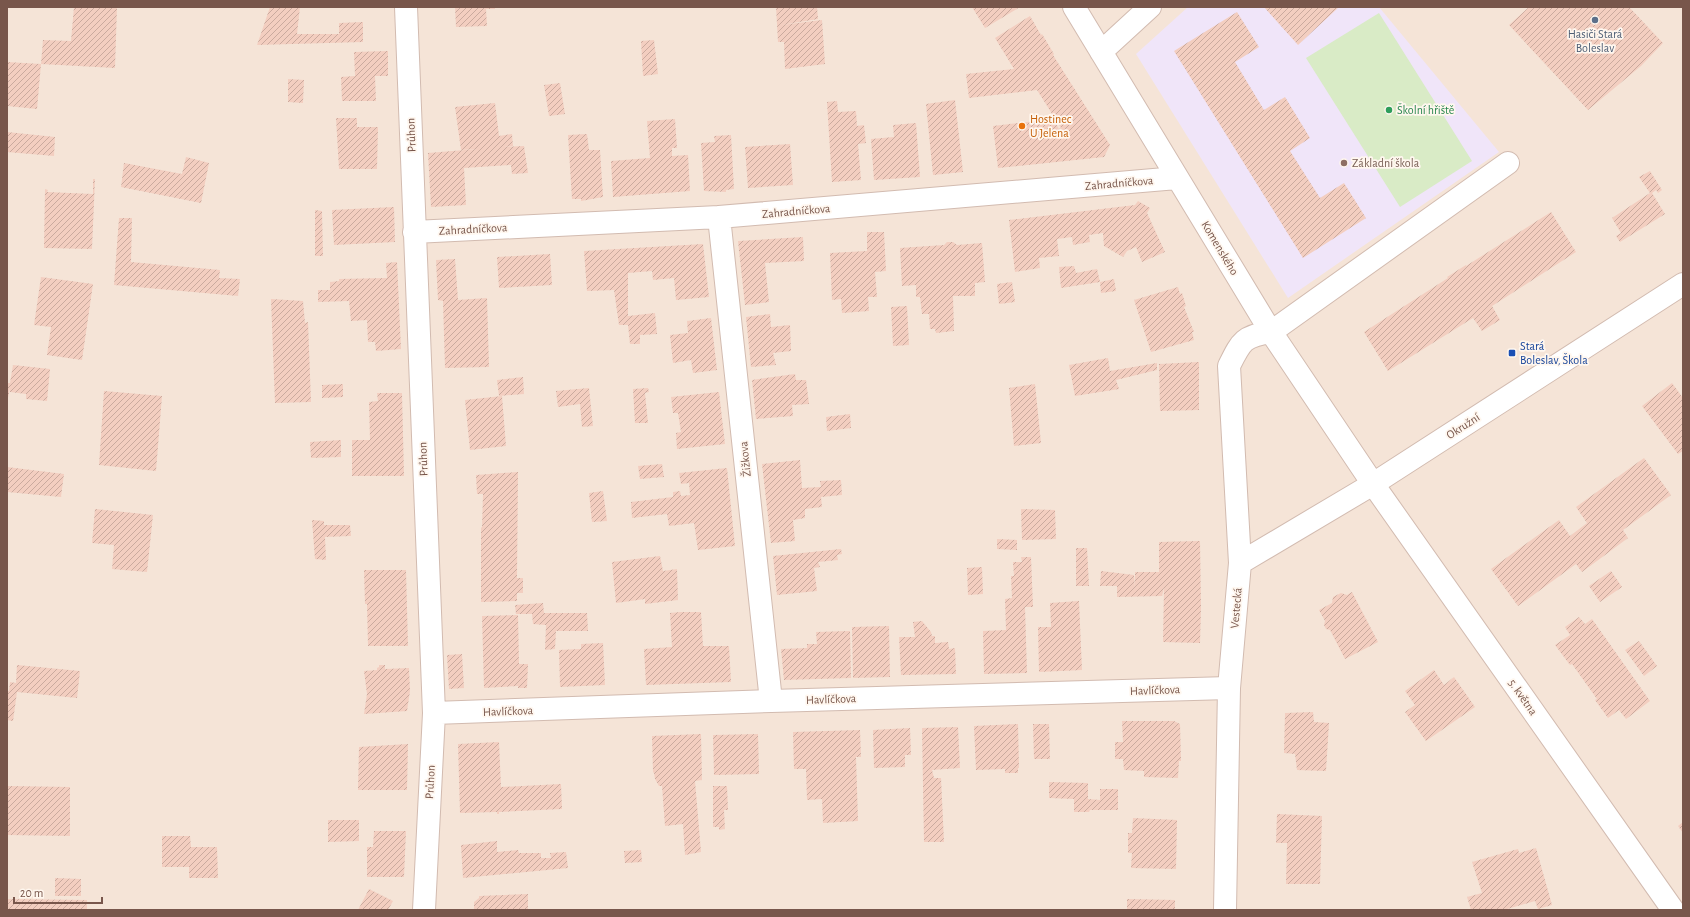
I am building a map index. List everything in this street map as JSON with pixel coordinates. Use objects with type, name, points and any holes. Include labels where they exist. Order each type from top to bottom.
[{"type":"street","name":"Průhon","points":[[406,7],[434,713],[424,910]]},
{"type":"street","name":"Komenského","points":[[1074,7],[1271,332],[1373,484]]},
{"type":"street","points":[[1101,52],[1150,7]]},
{"type":"street","points":[[1271,332],[1508,163]]},
{"type":"street","name":"Zahradníčkova","points":[[414,232],[719,217],[1177,178]]},
{"type":"street","name":"Žižkova","points":[[719,217],[771,701]]},
{"type":"street","name":"Okružní","points":[[1240,563],[1373,484],[1683,284]]},
{"type":"street","name":"Vestecká","points":[[1225,910],[1229,688],[1240,563],[1228,366],[1241,343],[1255,334],[1271,332]]},
{"type":"street","name":"5. května","points":[[1373,484],[1673,910]]},
{"type":"street","name":"Havlíčkova","points":[[434,713],[771,701],[1229,688]]},
{"type":"shaded area","points":[[7,7],[1683,7],[1683,910],[7,910]]},
{"type":"shaded area","name":"Základní škola","points":[[1188,7],[1379,7],[1499,152],[1288,298],[1136,54]]},
{"type":"green space","name":"Školní hřiště","points":[[1379,13],[1472,161],[1400,207],[1306,58]]},
{"type":"building","points":[[74,7],[117,7],[115,68],[41,64],[43,40],[71,41]]},
{"type":"building","points":[[270,7],[300,7],[297,34],[339,34],[339,23],[363,22],[363,42],[257,45]]},
{"type":"building","points":[[455,7],[495,7],[495,9],[486,9],[487,26],[456,27]]},
{"type":"building","points":[[776,7],[817,7],[818,19],[781,25],[822,20],[825,64],[785,69],[784,42],[778,42]]},
{"type":"building","points":[[972,7],[1020,7],[985,28]]},
{"type":"building","points":[[1264,7],[1339,7],[1298,45]]},
{"type":"building","points":[[1529,7],[1629,7],[1663,43],[1641,66],[1588,110],[1509,25]]},
{"type":"building","points":[[1237,12],[1259,47],[1235,62],[1264,110],[1285,97],[1310,138],[1290,151],[1320,198],[1344,183],[1366,218],[1303,258],[1174,51]]},
{"type":"building","points":[[1030,16],[1110,145],[1104,157],[998,168],[993,126],[1053,119],[1059,129],[1061,128],[1037,90],[969,98],[966,74],[1014,69],[995,38]]},
{"type":"building","points":[[654,40],[658,74],[643,76],[641,41]]},
{"type":"building","points":[[388,51],[388,76],[375,76],[376,101],[342,101],[341,77],[355,76],[354,52]]},
{"type":"building","points":[[7,62],[41,64],[37,109],[7,106]]},
{"type":"building","points":[[288,79],[304,80],[303,103],[288,102]]},
{"type":"building","points":[[560,83],[565,114],[549,116],[544,85]]},
{"type":"building","points":[[955,100],[963,172],[933,175],[926,104]]},
{"type":"building","points":[[837,101],[838,112],[856,111],[857,126],[864,125],[866,143],[858,144],[861,180],[832,182],[827,102]]},
{"type":"building","points":[[495,103],[499,136],[512,134],[513,146],[504,147],[524,146],[528,173],[512,174],[511,165],[464,168],[466,205],[431,207],[428,153],[477,149],[461,150],[455,107]]},
{"type":"building","points":[[336,118],[357,118],[357,127],[378,127],[377,169],[339,169]]},
{"type":"building","points":[[675,119],[677,148],[672,148],[672,156],[688,155],[690,191],[613,197],[611,161],[650,158],[647,121]]},
{"type":"building","points":[[916,123],[920,177],[874,180],[871,139],[894,137],[893,125]]},
{"type":"building","points":[[7,132],[55,137],[54,156],[7,152]]},
{"type":"building","points":[[587,134],[589,150],[600,150],[603,197],[581,201],[581,199],[572,199],[568,135]]},
{"type":"building","points":[[731,135],[734,189],[726,190],[726,192],[704,191],[701,143],[715,142],[714,136]]},
{"type":"building","points":[[790,144],[793,185],[748,188],[745,147]]},
{"type":"building","points":[[186,157],[209,163],[201,203],[121,187],[124,163],[182,174]]},
{"type":"building","points":[[1650,171],[1662,190],[1658,193],[1656,190],[1652,193],[1665,214],[1620,242],[1616,236],[1621,233],[1612,218],[1650,193],[1639,177]]},
{"type":"building","points":[[93,179],[95,179],[92,249],[44,248],[45,189],[48,190],[47,192],[93,194]]},
{"type":"building","points":[[1138,201],[1150,208],[1147,213],[1165,252],[1142,262],[1136,247],[1127,251],[1123,257],[1104,246],[1103,233],[1089,235],[1090,242],[1073,245],[1072,237],[1057,239],[1059,256],[1039,258],[1040,268],[1015,272],[1009,220],[1135,205]]},
{"type":"building","points":[[394,207],[395,242],[334,245],[332,210]]},
{"type":"building","points":[[315,210],[322,211],[323,256],[315,256]]},
{"type":"building","points":[[1551,212],[1576,252],[1492,306],[1500,320],[1482,331],[1473,318],[1388,371],[1364,332],[1448,278],[1447,277]]},
{"type":"building","points":[[119,218],[132,218],[131,262],[220,270],[219,278],[240,279],[238,296],[114,285]]},
{"type":"building","points":[[867,232],[884,232],[886,271],[875,272],[877,297],[868,297],[869,311],[842,313],[841,299],[832,300],[830,253],[867,251]]},
{"type":"building","points":[[803,237],[804,261],[765,263],[769,302],[745,305],[738,241]]},
{"type":"building","points":[[947,242],[953,242],[957,245],[982,243],[985,282],[975,283],[975,296],[953,296],[954,331],[936,333],[935,329],[930,329],[929,314],[922,314],[920,297],[916,297],[916,285],[902,286],[900,248],[944,245]]},
{"type":"building","points":[[703,244],[709,297],[676,300],[674,278],[653,280],[652,271],[628,273],[628,316],[655,313],[657,334],[640,335],[640,344],[630,344],[628,325],[619,325],[614,290],[587,291],[584,251]]},
{"type":"building","points":[[550,254],[552,285],[499,288],[497,257]]},
{"type":"building","points":[[455,259],[458,300],[487,298],[489,367],[445,368],[443,301],[438,300],[436,260]]},
{"type":"building","points":[[397,262],[401,349],[376,351],[375,342],[368,342],[367,320],[351,321],[349,301],[318,302],[318,290],[330,290],[330,282],[339,281],[339,279],[387,278],[386,263]]},
{"type":"building","points":[[1074,266],[1076,273],[1097,269],[1100,282],[1061,288],[1059,267]]},
{"type":"building","points":[[41,277],[93,284],[82,360],[47,355],[51,327],[34,325]]},
{"type":"building","points":[[1114,279],[1116,291],[1101,293],[1100,282]]},
{"type":"building","points":[[1012,282],[1015,302],[999,304],[997,284]]},
{"type":"building","points":[[1178,287],[1180,294],[1182,293],[1186,306],[1184,307],[1194,332],[1192,332],[1194,340],[1151,352],[1134,300]]},
{"type":"building","points":[[271,299],[303,301],[305,323],[308,322],[311,402],[275,403]]},
{"type":"building","points":[[907,306],[909,345],[893,346],[891,307]]},
{"type":"building","points":[[770,314],[771,327],[790,325],[791,351],[773,353],[776,365],[751,367],[746,317]]},
{"type":"building","points":[[711,318],[717,370],[693,373],[691,360],[673,363],[670,335],[688,333],[687,321]]},
{"type":"building","points":[[1108,358],[1110,371],[1157,363],[1157,370],[1116,380],[1119,389],[1075,396],[1069,365]]},
{"type":"building","points":[[1199,362],[1199,410],[1160,411],[1159,364]]},
{"type":"building","points":[[13,365],[50,369],[47,401],[26,399],[26,394],[10,392],[10,388],[7,403],[7,383],[10,383]]},
{"type":"building","points":[[795,374],[796,380],[806,380],[809,404],[792,405],[793,416],[756,419],[752,380]]},
{"type":"building","points":[[523,377],[524,394],[499,396],[497,380]]},
{"type":"building","points":[[1672,383],[1683,398],[1683,451],[1678,454],[1642,406]]},
{"type":"building","points":[[343,384],[343,397],[322,398],[322,385]]},
{"type":"building","points":[[1035,384],[1041,443],[1014,446],[1009,388]]},
{"type":"building","points":[[589,388],[593,426],[582,427],[580,404],[558,407],[556,391]]},
{"type":"building","points":[[648,388],[649,392],[645,393],[648,423],[635,423],[633,389]]},
{"type":"building","points":[[104,391],[162,396],[156,471],[99,465]]},
{"type":"building","points":[[719,392],[725,444],[677,449],[676,433],[681,432],[678,413],[673,413],[671,397]]},
{"type":"building","points":[[377,393],[402,393],[404,476],[352,476],[352,440],[370,440],[369,402],[378,401]]},
{"type":"building","points":[[502,396],[506,446],[470,450],[465,400]]},
{"type":"building","points":[[850,414],[851,428],[827,431],[826,417]]},
{"type":"building","points":[[341,440],[341,457],[311,458],[310,442]]},
{"type":"building","points":[[1644,458],[1671,495],[1623,530],[1628,538],[1582,572],[1576,564],[1518,606],[1491,569],[1559,520],[1570,536],[1587,523],[1576,507]]},
{"type":"building","points":[[800,460],[802,488],[821,487],[820,481],[841,480],[842,495],[821,497],[822,507],[805,509],[805,518],[793,520],[795,541],[771,543],[762,464]]},
{"type":"building","points":[[662,464],[664,477],[640,479],[638,466]]},
{"type":"building","points":[[7,467],[64,474],[61,497],[7,492]]},
{"type":"building","points":[[727,468],[735,546],[698,550],[694,523],[669,526],[667,514],[632,518],[631,502],[673,497],[673,492],[680,491],[681,496],[690,495],[689,483],[681,484],[679,473]]},
{"type":"building","points":[[518,472],[517,578],[523,578],[523,593],[517,593],[517,601],[481,602],[481,527],[482,528],[483,494],[477,494],[476,475]]},
{"type":"building","points":[[603,491],[607,521],[592,522],[589,493]]},
{"type":"building","points":[[95,509],[153,515],[147,572],[112,569],[114,545],[92,543]]},
{"type":"building","points":[[1021,509],[1055,510],[1056,539],[1022,540]]},
{"type":"building","points":[[312,520],[324,521],[324,525],[350,525],[351,536],[325,537],[326,560],[315,559]]},
{"type":"building","points":[[997,539],[1017,540],[1017,550],[997,549]]},
{"type":"building","points":[[1200,541],[1200,643],[1163,642],[1164,588],[1162,596],[1117,597],[1117,586],[1100,586],[1101,571],[1134,575],[1135,587],[1135,572],[1159,572],[1159,542]]},
{"type":"building","points":[[1076,548],[1087,548],[1089,586],[1076,586]]},
{"type":"building","points":[[841,549],[842,554],[837,555],[838,560],[818,562],[820,567],[814,568],[817,591],[777,595],[773,556]]},
{"type":"building","points":[[660,556],[663,571],[677,569],[678,600],[645,604],[645,599],[616,603],[612,562]]},
{"type":"building","points":[[1021,557],[1031,557],[1033,607],[1025,607],[1027,673],[984,674],[983,631],[1006,630],[1005,599],[1012,598],[1011,576],[1014,576],[1013,562],[1022,562]]},
{"type":"building","points":[[982,567],[983,594],[968,595],[967,568]]},
{"type":"building","points":[[364,570],[406,570],[408,646],[368,646],[367,604],[365,604]]},
{"type":"building","points":[[1611,571],[1622,587],[1600,602],[1589,586]]},
{"type":"building","points":[[1352,592],[1378,642],[1345,659],[1330,630],[1326,629],[1324,625],[1325,621],[1319,610],[1332,603],[1333,597],[1341,593],[1347,595]]},
{"type":"building","points":[[1079,601],[1082,670],[1039,672],[1038,627],[1051,627],[1050,603]]},
{"type":"building","points":[[543,603],[544,613],[587,613],[588,631],[556,631],[555,649],[545,650],[546,625],[533,624],[532,614],[516,614],[515,605]]},
{"type":"building","points":[[701,612],[703,646],[729,646],[731,682],[646,685],[644,649],[672,647],[670,613]]},
{"type":"building","points":[[518,615],[519,664],[528,664],[527,688],[518,688],[518,686],[484,688],[482,616]]},
{"type":"building","points":[[1579,617],[1585,624],[1592,619],[1650,701],[1626,719],[1619,710],[1608,718],[1595,700],[1597,699],[1572,664],[1570,665],[1555,645],[1570,635],[1565,627]]},
{"type":"building","points":[[922,621],[931,632],[932,636],[935,636],[935,643],[948,642],[949,649],[955,648],[956,674],[901,675],[899,637],[915,637],[913,622]]},
{"type":"building","points":[[889,626],[890,677],[853,678],[852,627]]},
{"type":"building","points":[[850,631],[851,678],[784,680],[781,649],[807,648],[807,644],[817,644],[816,632]]},
{"type":"building","points":[[1639,641],[1657,666],[1644,676],[1625,650]]},
{"type":"building","points":[[603,643],[605,685],[560,687],[559,650],[581,649],[581,644]]},
{"type":"building","points":[[462,654],[464,688],[449,689],[447,655]]},
{"type":"building","points":[[17,665],[80,671],[77,698],[17,692],[13,721],[7,720],[7,691],[9,691],[10,682],[16,683]]},
{"type":"building","points":[[379,665],[385,665],[385,669],[409,668],[410,691],[407,711],[364,714],[367,694],[364,671],[377,670]]},
{"type":"building","points":[[1434,670],[1444,685],[1454,677],[1475,707],[1426,741],[1405,712],[1415,705],[1405,691]]},
{"type":"building","points":[[1313,712],[1314,722],[1329,723],[1326,771],[1297,770],[1295,754],[1284,753],[1285,713]]},
{"type":"building","points":[[1122,721],[1174,721],[1180,724],[1181,761],[1179,761],[1178,778],[1144,777],[1144,771],[1124,770],[1123,759],[1115,759],[1115,742],[1123,742]]},
{"type":"building","points":[[1018,724],[1018,773],[1005,773],[1005,769],[976,770],[974,726]]},
{"type":"building","points":[[1033,724],[1049,724],[1050,759],[1034,759]]},
{"type":"building","points":[[958,727],[960,768],[932,770],[934,778],[941,778],[944,842],[924,842],[922,728]]},
{"type":"building","points":[[910,728],[911,755],[905,755],[905,767],[874,768],[873,730]]},
{"type":"building","points":[[860,730],[861,757],[856,757],[858,821],[823,823],[822,799],[807,800],[806,769],[794,769],[793,732]]},
{"type":"building","points":[[701,734],[702,780],[695,781],[701,852],[685,855],[683,824],[665,826],[662,786],[659,786],[653,772],[652,736]]},
{"type":"building","points":[[758,734],[759,774],[714,775],[713,735]]},
{"type":"building","points":[[499,742],[501,787],[561,784],[562,809],[499,812],[499,814],[497,814],[497,812],[460,813],[458,744]]},
{"type":"building","points":[[408,744],[407,790],[358,790],[359,747]]},
{"type":"building","points":[[1049,782],[1088,783],[1088,799],[1100,800],[1100,789],[1118,789],[1118,810],[1090,810],[1089,812],[1074,812],[1074,799],[1049,798]]},
{"type":"building","points":[[8,786],[70,787],[70,836],[7,835]]},
{"type":"building","points":[[713,786],[727,786],[728,810],[724,810],[725,829],[719,830],[719,827],[713,827]]},
{"type":"building","points":[[1277,814],[1322,816],[1320,884],[1286,884],[1287,843],[1276,843]]},
{"type":"building","points":[[1133,818],[1177,820],[1176,869],[1131,868],[1132,853],[1128,853],[1128,833],[1132,833]]},
{"type":"building","points":[[328,820],[359,820],[359,841],[328,842]]},
{"type":"building","points":[[1683,822],[1683,833],[1678,826]]},
{"type":"building","points":[[374,831],[406,831],[404,877],[367,877],[367,847],[373,847]]},
{"type":"building","points":[[162,836],[190,836],[191,847],[217,847],[218,878],[189,878],[189,867],[162,867]]},
{"type":"building","points":[[497,841],[497,852],[518,850],[519,853],[541,853],[541,858],[551,858],[550,853],[566,852],[568,868],[463,878],[461,845]]},
{"type":"building","points":[[1536,848],[1552,905],[1538,909],[1535,901],[1504,910],[1471,910],[1467,897],[1482,893],[1472,862],[1518,849],[1519,853]]},
{"type":"building","points":[[641,850],[642,862],[625,863],[624,851]]},
{"type":"building","points":[[55,878],[81,879],[81,896],[55,896]]},
{"type":"building","points":[[369,889],[393,901],[388,910],[358,910]]},
{"type":"building","points":[[528,894],[528,910],[474,910],[474,902],[479,898],[479,896]]},
{"type":"building","points":[[7,899],[87,900],[87,910],[7,910]]},
{"type":"building","points":[[1127,899],[1175,900],[1175,910],[1127,910]]},
{"type":"place","name":"Hasiči Stará Boleslav","points":[[1595,20]]},
{"type":"place","name":"Školní hřiště","points":[[1389,110]]},
{"type":"place","name":"Hostinec U Jelena","points":[[1022,126]]},
{"type":"place","name":"Základní škola","points":[[1344,163]]},
{"type":"place","name":"Stará Boleslav, Škola","points":[[1512,353]]}]
